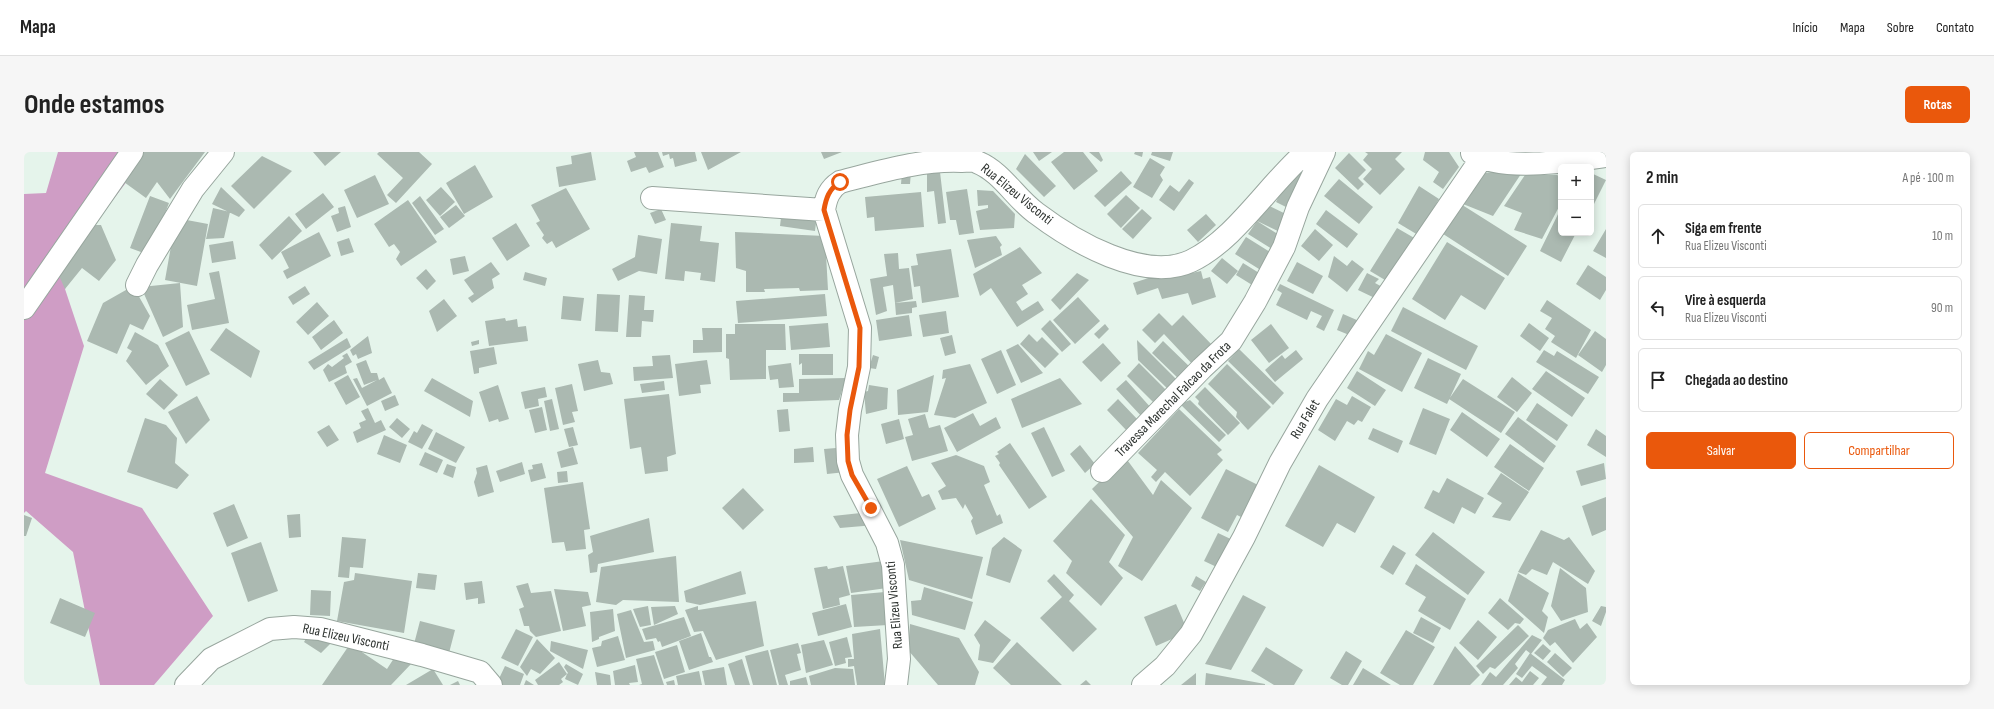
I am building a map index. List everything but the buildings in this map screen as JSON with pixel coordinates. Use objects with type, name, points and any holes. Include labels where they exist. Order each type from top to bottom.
[{"type":"street","points":[[24,308],[132,152]]},
{"type":"street","points":[[137,285],[147,265],[193,189],[223,152]]},
{"type":"street","name":"Rua Elizeu Visconti","points":[[896,685],[899,659],[894,572],[887,543],[871,508],[855,482],[848,461],[847,435],[850,410],[859,367],[860,328],[824,210],[826,198],[833,187],[840,182],[915,164],[955,160],[976,161],[994,172],[1035,213],[1071,236],[1115,260],[1154,268],[1179,266],[1192,261],[1220,242],[1290,166],[1306,152]]},
{"type":"street","name":"Travessa Marechal Falcao da Frota","points":[[1102,471],[1202,368],[1230,342],[1255,302],[1284,247],[1298,207],[1324,152]]},
{"type":"street","points":[[1480,154],[1515,163],[1548,163],[1606,156]]},
{"type":"street","name":"Rua Falet","points":[[1143,685],[1165,666],[1190,634],[1244,537],[1280,463],[1317,399],[1480,154]]},
{"type":"street","points":[[652,198],[824,210]]},
{"type":"street","name":"Rua Elizeu Visconti","points":[[186,685],[211,659],[270,629],[294,627],[320,629],[422,654],[480,672],[491,685]]},
{"type":"street","points":[[899,659],[914,685]]},
{"type":"shaded area","points":[[58,152],[149,152],[94,225],[77,257],[65,289],[84,346],[45,473],[142,508],[213,616],[154,685],[100,685],[73,552],[26,511],[24,513],[24,194],[46,193]]},
{"type":"route","points":[[840,182],[833,187],[826,198],[824,210],[860,328],[859,367],[850,410],[847,435],[848,461],[858,488],[871,508]]}]
